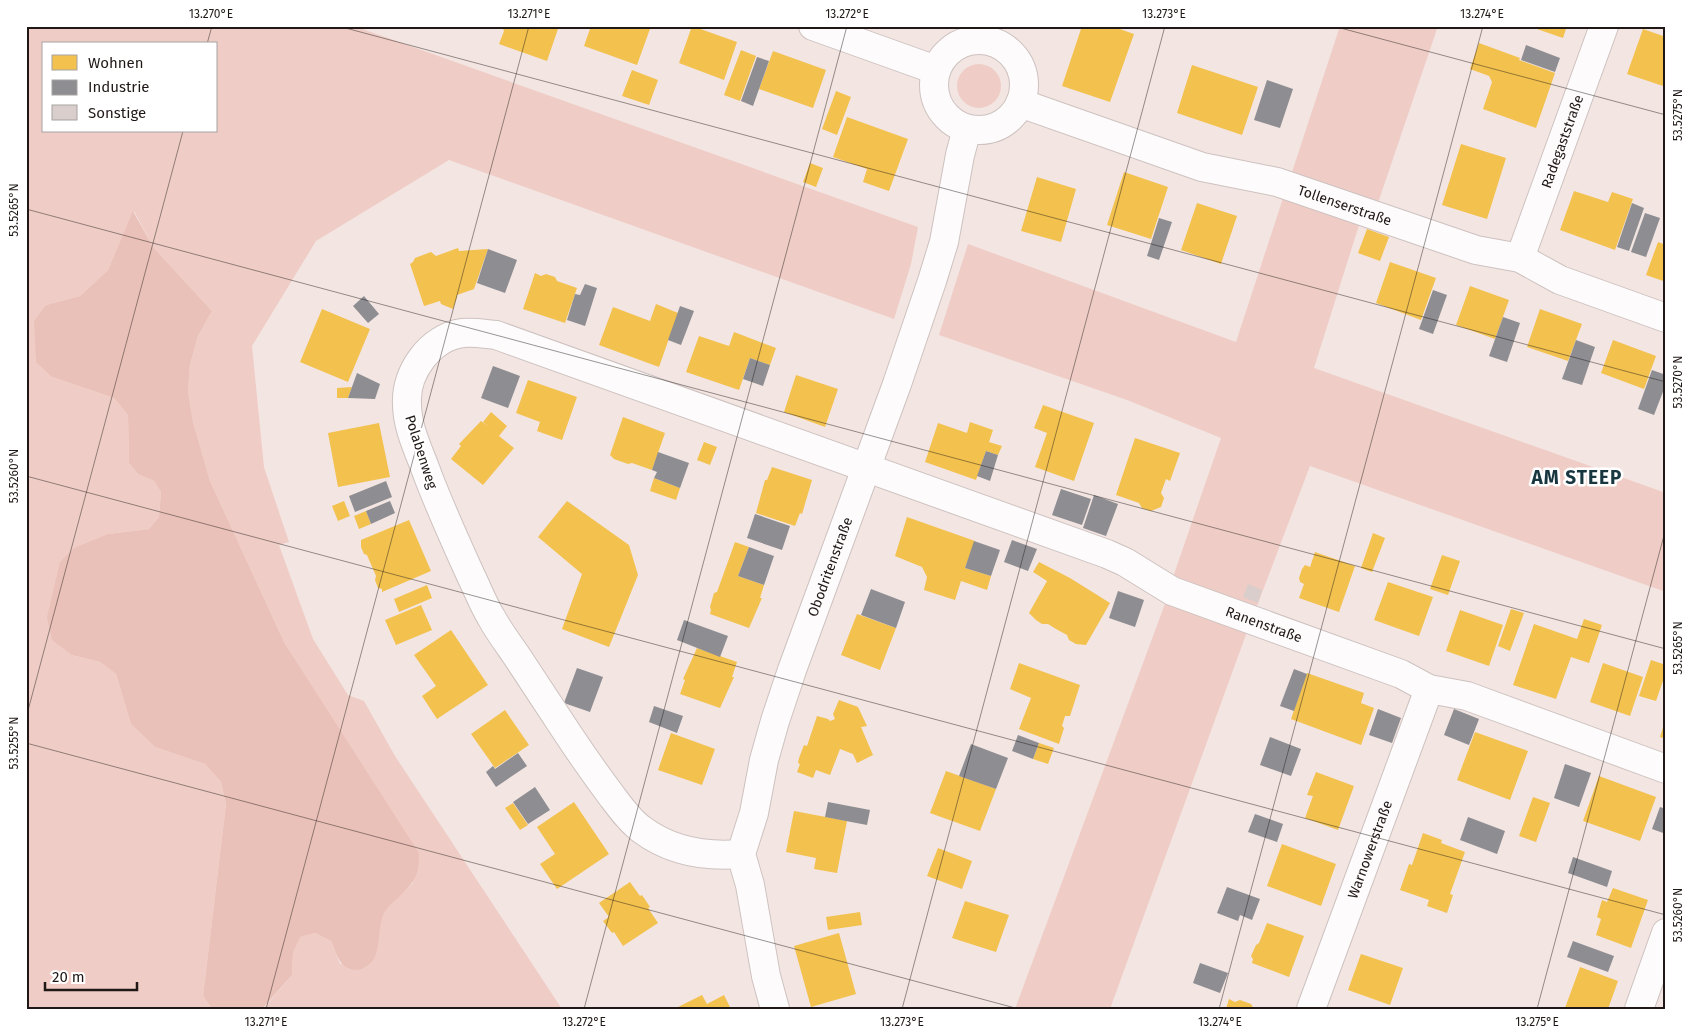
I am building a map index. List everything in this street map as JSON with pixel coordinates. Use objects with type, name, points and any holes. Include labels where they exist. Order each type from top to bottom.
[{"type":"street","points":[[813,26],[936,70]]},
{"type":"street","name":"Radegaststraße","points":[[1520,258],[1604,26]]},
{"type":"street","points":[[999,35],[1008,51],[1018,62],[1023,75],[1024,90],[1020,103],[1013,114],[998,125],[980,130],[967,129],[953,123],[942,112],[936,100],[933,84],[936,70],[943,57],[954,47],[968,41],[982,40],[999,35]]},
{"type":"street","name":"Tollenserstraße","points":[[1020,103],[1202,166],[1277,182],[1476,250],[1520,258],[1560,280],[1666,318]]},
{"type":"street","name":"Obodritenstraße","points":[[741,854],[754,813],[764,760],[775,721],[897,384],[944,242],[960,155],[967,129]]},
{"type":"street","name":"Polabenweg","points":[[741,854],[703,854],[681,850],[658,840],[640,829],[626,815],[588,764],[490,617],[445,519],[412,433],[408,416],[407,391],[410,380],[423,357],[438,342],[462,333],[496,335],[866,468]]},
{"type":"street","name":"Ranenstraße","points":[[866,468],[1107,554],[1125,562],[1172,591],[1401,674],[1429,689],[1467,696],[1666,768]]},
{"type":"street","name":"Warnowerstraße","points":[[1311,1009],[1429,689]]},
{"type":"street","points":[[741,854],[750,885],[766,976],[775,1009]]},
{"type":"street","points":[[1639,1009],[1666,933]]},
{"type":"shaded area","points":[[26,26],[354,26],[918,227],[911,264],[894,319],[449,160],[316,241],[252,346],[264,467],[289,542],[279,545],[313,639],[348,695],[364,701],[395,756],[562,1009],[260,1009],[264,1008],[292,975],[293,953],[299,937],[315,933],[331,941],[340,964],[376,955],[379,924],[386,909],[413,883],[285,644],[210,481],[193,422],[188,391],[190,365],[198,336],[212,311],[153,247],[134,211],[108,270],[80,296],[46,305],[52,377],[114,398],[128,415],[129,463],[138,474],[154,481],[161,492],[159,517],[149,529],[108,534],[72,655],[100,662],[116,674],[131,724],[155,747],[205,764],[221,782],[226,804],[203,996],[212,1009],[26,1009]]},
{"type":"shaded area","points":[[1340,26],[1438,26],[1378,203],[1292,172]]},
{"type":"shaded area","points":[[979,64],[991,68],[997,74],[1001,86],[997,98],[991,104],[979,108],[967,104],[961,98],[957,86],[961,74],[967,68]]},
{"type":"shaded area","points":[[1284,195],[1360,222],[1314,368],[1666,493],[1666,592],[1310,466],[1257,606],[1173,577],[1221,438],[1127,400],[939,335],[968,244],[1236,342]]},
{"type":"shaded area","points":[[133,211],[153,247],[212,311],[198,336],[190,365],[188,391],[193,422],[210,481],[285,644],[419,853],[417,874],[408,888],[388,907],[383,915],[375,957],[371,963],[359,970],[350,969],[339,960],[331,941],[315,933],[300,937],[293,953],[292,975],[260,1009],[212,1009],[203,996],[226,804],[221,782],[205,764],[155,747],[131,724],[116,674],[100,662],[72,655],[52,640],[47,617],[60,562],[74,548],[108,534],[149,529],[159,517],[161,492],[154,481],[138,474],[129,463],[128,415],[114,398],[52,377],[36,362],[34,321],[46,305],[80,296],[108,270]]},
{"type":"shaded area","points":[[1166,601],[1248,629],[1110,1009],[1015,1009]]},
{"type":"building: Wohnen","points":[[502,26],[559,26],[547,61],[499,44],[504,31]]},
{"type":"building: Wohnen","points":[[591,26],[651,26],[637,65],[584,46]]},
{"type":"building: Wohnen","points":[[692,26],[737,42],[724,80],[679,63]]},
{"type":"building: Wohnen","points":[[1082,26],[1111,26],[1134,34],[1110,102],[1062,86]]},
{"type":"building: Wohnen","points":[[1534,26],[1567,26],[1563,38],[1534,28]]},
{"type":"building: Wohnen","points":[[1643,29],[1666,37],[1666,87],[1627,74]]},
{"type":"building: Wohnen","points":[[1479,43],[1555,73],[1536,128],[1483,109],[1492,82],[1489,76],[1470,69]]},
{"type":"building: Wohnen","points":[[741,50],[756,56],[740,101],[724,95]]},
{"type":"building: Wohnen","points":[[773,51],[826,70],[813,108],[759,89]]},
{"type":"building: Wohnen","points":[[1192,65],[1258,87],[1242,135],[1177,113]]},
{"type":"building: Wohnen","points":[[632,70],[658,80],[649,105],[622,96]]},
{"type":"building: Wohnen","points":[[836,91],[851,97],[837,135],[822,129]]},
{"type":"building: Wohnen","points":[[847,117],[908,139],[889,191],[863,182],[867,169],[833,157]]},
{"type":"building: Wohnen","points":[[1461,144],[1506,158],[1487,219],[1442,205]]},
{"type":"building: Wohnen","points":[[810,163],[823,168],[816,187],[803,182]]},
{"type":"building: Wohnen","points":[[1124,172],[1168,187],[1151,239],[1107,225]]},
{"type":"building: Wohnen","points":[[1037,177],[1076,189],[1061,242],[1021,231]]},
{"type":"building: Wohnen","points":[[1574,191],[1608,202],[1612,192],[1633,199],[1615,250],[1560,230]]},
{"type":"building: Wohnen","points":[[1197,203],[1237,216],[1221,264],[1181,250]]},
{"type":"building: Wohnen","points":[[1367,229],[1389,237],[1380,261],[1358,253]]},
{"type":"building: Wohnen","points":[[1658,242],[1666,245],[1666,282],[1646,275]]},
{"type":"building: Wohnen","points":[[458,248],[459,251],[488,249],[474,289],[457,295],[453,309],[441,304],[440,301],[424,306],[410,264],[415,258],[431,252],[436,256]]},
{"type":"building: Wohnen","points":[[1390,262],[1436,278],[1421,320],[1376,303]]},
{"type":"building: Wohnen","points":[[535,273],[541,276],[546,274],[555,277],[557,281],[577,288],[565,323],[523,309]]},
{"type":"building: Wohnen","points":[[1470,286],[1509,300],[1495,339],[1456,325]]},
{"type":"building: Wohnen","points":[[656,304],[678,313],[659,367],[599,345],[613,307],[650,321]]},
{"type":"building: Wohnen","points":[[322,309],[370,329],[348,382],[300,362]]},
{"type":"building: Wohnen","points":[[1540,309],[1582,324],[1568,361],[1527,347]]},
{"type":"building: Wohnen","points":[[734,332],[776,348],[770,365],[750,358],[739,390],[686,372],[699,336],[729,346]]},
{"type":"building: Wohnen","points":[[1613,340],[1656,356],[1644,389],[1601,373]]},
{"type":"building: Wohnen","points":[[796,375],[838,389],[825,427],[784,412]]},
{"type":"building: Wohnen","points":[[528,380],[577,397],[562,440],[537,431],[540,422],[516,413]]},
{"type":"building: Wohnen","points":[[352,387],[348,398],[337,398],[337,388]]},
{"type":"building: Wohnen","points":[[1043,405],[1094,423],[1074,481],[1035,467],[1047,433],[1034,428]]},
{"type":"building: Wohnen","points":[[491,412],[507,426],[499,436],[514,448],[483,485],[451,459],[461,446],[459,444],[481,421],[489,427],[483,422]]},
{"type":"building: Wohnen","points":[[623,417],[665,433],[652,470],[614,459],[610,455]]},
{"type":"building: Wohnen","points":[[970,422],[993,430],[989,442],[1002,446],[998,455],[986,451],[976,480],[925,462],[938,423],[967,433]]},
{"type":"building: Wohnen","points":[[379,423],[390,477],[338,487],[328,433]]},
{"type":"building: Wohnen","points":[[1135,438],[1180,453],[1170,481],[1166,479],[1161,493],[1164,498],[1161,507],[1151,511],[1142,508],[1139,503],[1116,495]]},
{"type":"building: Wohnen","points":[[704,442],[717,447],[710,465],[697,460]]},
{"type":"building: Wohnen","points":[[772,467],[812,480],[802,514],[800,513],[795,526],[756,513],[765,480],[767,480]]},
{"type":"building: Wohnen","points":[[654,478],[680,488],[676,500],[650,491]]},
{"type":"building: Wohnen","points":[[344,501],[350,516],[338,521],[332,506]]},
{"type":"building: Wohnen","points":[[567,501],[629,545],[638,575],[609,647],[562,629],[582,574],[538,537]]},
{"type":"building: Wohnen","points":[[366,511],[371,524],[359,529],[354,516]]},
{"type":"building: Wohnen","points":[[907,517],[975,541],[965,568],[991,576],[987,590],[961,581],[955,600],[924,590],[927,577],[922,567],[895,556]]},
{"type":"building: Wohnen","points":[[409,520],[431,571],[382,592],[382,589],[378,588],[375,580],[376,576],[367,555],[364,554],[361,547],[361,540]]},
{"type":"building: Wohnen","points":[[1373,533],[1385,538],[1372,572],[1361,568]]},
{"type":"building: Wohnen","points":[[735,542],[749,547],[738,576],[764,585],[760,598],[762,598],[749,628],[710,614],[714,593],[717,592]]},
{"type":"building: Wohnen","points":[[1315,552],[1355,566],[1339,612],[1299,598],[1304,584],[1300,582],[1299,578],[1302,569],[1305,565],[1310,567]]},
{"type":"building: Wohnen","points":[[1442,555],[1460,561],[1448,595],[1430,589]]},
{"type":"building: Wohnen","points":[[1039,562],[1070,578],[1110,603],[1086,645],[1076,644],[1069,640],[1067,635],[1048,624],[1042,624],[1029,613],[1047,581],[1033,572]]},
{"type":"building: Wohnen","points":[[1388,582],[1433,597],[1419,636],[1374,620]]},
{"type":"building: Wohnen","points":[[427,585],[432,598],[399,612],[394,599]]},
{"type":"building: Wohnen","points":[[421,605],[432,630],[396,645],[385,620]]},
{"type":"building: Wohnen","points":[[1511,609],[1524,613],[1510,651],[1498,646]]},
{"type":"building: Wohnen","points":[[1460,610],[1503,625],[1489,666],[1446,651]]},
{"type":"building: Wohnen","points":[[857,614],[896,628],[880,670],[841,655]]},
{"type":"building: Wohnen","points":[[1584,619],[1602,625],[1589,663],[1571,657],[1556,699],[1513,685],[1534,624],[1577,639]]},
{"type":"building: Wohnen","points":[[451,630],[488,685],[437,719],[422,696],[436,686],[414,655]]},
{"type":"building: Wohnen","points":[[697,648],[737,662],[732,677],[734,677],[720,708],[680,694],[685,680],[683,679]]},
{"type":"building: Wohnen","points":[[1651,660],[1666,665],[1666,672],[1656,701],[1639,696]]},
{"type":"building: Wohnen","points":[[1019,663],[1080,685],[1070,716],[1065,716],[1062,726],[1064,728],[1059,744],[1019,729],[1031,698],[1010,689]]},
{"type":"building: Wohnen","points":[[1603,663],[1643,677],[1630,716],[1590,702]]},
{"type":"building: Wohnen","points":[[1307,673],[1364,693],[1361,703],[1374,708],[1361,745],[1291,719]]},
{"type":"building: Wohnen","points":[[839,700],[858,707],[867,726],[861,727],[873,755],[857,763],[853,754],[840,749],[830,775],[816,770],[813,778],[797,772],[800,764],[798,763],[799,758],[804,745],[807,746],[817,716],[830,721],[835,719],[833,714]]},
{"type":"building: Wohnen","points":[[505,710],[529,745],[495,768],[471,734]]},
{"type":"building: Wohnen","points":[[1666,721],[1666,739],[1660,737]]},
{"type":"building: Wohnen","points":[[1475,732],[1528,751],[1510,800],[1457,780]]},
{"type":"building: Wohnen","points":[[671,733],[715,749],[702,785],[658,770]]},
{"type":"building: Wohnen","points":[[1039,743],[1054,748],[1048,764],[1033,759]]},
{"type":"building: Wohnen","points":[[946,771],[996,789],[980,831],[930,813]]},
{"type":"building: Wohnen","points":[[1316,772],[1354,786],[1338,830],[1305,818],[1313,796],[1307,795]]},
{"type":"building: Wohnen","points":[[1599,776],[1656,797],[1640,841],[1583,821]]},
{"type":"building: Wohnen","points":[[1533,797],[1550,803],[1536,842],[1519,836]]},
{"type":"building: Wohnen","points":[[574,802],[609,854],[557,889],[540,864],[555,854],[537,827]]},
{"type":"building: Wohnen","points":[[513,803],[528,825],[520,830],[505,808]]},
{"type":"building: Wohnen","points":[[794,811],[847,821],[837,873],[814,869],[816,858],[786,852]]},
{"type":"building: Wohnen","points":[[1423,833],[1442,840],[1441,843],[1465,852],[1450,894],[1453,895],[1447,913],[1427,906],[1429,900],[1400,890],[1409,864],[1412,865]]},
{"type":"building: Wohnen","points":[[1282,844],[1336,864],[1321,906],[1267,886]]},
{"type":"building: Wohnen","points":[[938,848],[972,861],[962,889],[927,876]]},
{"type":"building: Wohnen","points":[[630,882],[640,896],[642,895],[658,923],[623,946],[614,932],[612,933],[603,921],[609,917],[599,903]]},
{"type":"building: Wohnen","points":[[1613,888],[1648,900],[1631,948],[1596,935],[1601,919],[1597,917],[1602,900],[1607,902]]},
{"type":"building: Wohnen","points":[[965,901],[1009,915],[996,952],[952,938]]},
{"type":"building: Wohnen","points":[[860,912],[862,925],[828,930],[826,917]]},
{"type":"building: Wohnen","points":[[1267,923],[1304,936],[1289,977],[1252,963],[1253,959],[1251,956],[1256,945],[1259,943]]},
{"type":"building: Wohnen","points":[[839,933],[856,994],[811,1007],[794,946]]},
{"type":"building: Wohnen","points":[[1361,954],[1403,968],[1390,1005],[1348,990]]},
{"type":"building: Wohnen","points":[[1580,967],[1618,981],[1608,1009],[1565,1008]]},
{"type":"building: Wohnen","points":[[702,995],[707,1004],[724,995],[731,1009],[674,1009]]},
{"type":"building: Wohnen","points":[[1229,999],[1235,1002],[1240,1000],[1251,1004],[1254,1009],[1226,1009]]},
{"type":"building: Industrie","points":[[1526,45],[1560,58],[1555,72],[1521,60]]},
{"type":"building: Industrie","points":[[757,57],[769,61],[753,106],[741,101]]},
{"type":"building: Industrie","points":[[1267,80],[1293,89],[1280,128],[1254,120]]},
{"type":"building: Industrie","points":[[1632,203],[1644,208],[1629,251],[1617,247]]},
{"type":"building: Industrie","points":[[1645,213],[1660,218],[1646,257],[1631,252]]},
{"type":"building: Industrie","points":[[1159,218],[1172,222],[1159,260],[1147,256]]},
{"type":"building: Industrie","points":[[488,249],[517,260],[505,293],[477,283]]},
{"type":"building: Industrie","points":[[585,284],[597,288],[585,326],[567,320],[575,294],[580,295]]},
{"type":"building: Industrie","points":[[1433,290],[1447,295],[1433,334],[1419,329]]},
{"type":"building: Industrie","points":[[364,296],[379,314],[368,323],[353,306]]},
{"type":"building: Industrie","points":[[680,306],[694,311],[681,345],[668,340]]},
{"type":"building: Industrie","points":[[1503,317],[1520,323],[1507,362],[1489,356]]},
{"type":"building: Industrie","points":[[1576,340],[1595,347],[1582,385],[1562,379]]},
{"type":"building: Industrie","points":[[750,358],[770,365],[763,386],[743,379]]},
{"type":"building: Industrie","points":[[493,366],[520,376],[508,408],[481,398]]},
{"type":"building: Industrie","points":[[1652,370],[1666,375],[1666,384],[1654,415],[1638,409]]},
{"type":"building: Industrie","points":[[357,373],[380,384],[375,399],[348,398]]},
{"type":"building: Industrie","points":[[986,451],[998,455],[990,481],[977,476]]},
{"type":"building: Industrie","points":[[658,452],[689,463],[680,488],[654,478],[657,472],[652,470]]},
{"type":"building: Industrie","points":[[386,481],[392,497],[355,512],[349,496]]},
{"type":"building: Industrie","points":[[1061,489],[1091,499],[1082,525],[1052,515]]},
{"type":"building: Industrie","points":[[1094,495],[1118,504],[1106,536],[1083,528]]},
{"type":"building: Industrie","points":[[390,501],[395,513],[371,524],[366,511]]},
{"type":"building: Industrie","points":[[755,514],[790,526],[782,550],[747,538]]},
{"type":"building: Industrie","points":[[1012,540],[1037,549],[1028,571],[1004,562]]},
{"type":"building: Industrie","points":[[974,541],[1000,550],[991,576],[965,568]]},
{"type":"building: Industrie","points":[[749,547],[774,556],[764,585],[738,576]]},
{"type":"building: Industrie","points":[[871,589],[905,602],[896,628],[861,615]]},
{"type":"building: Industrie","points":[[1118,591],[1144,600],[1135,627],[1109,618]]},
{"type":"building: Industrie","points":[[684,620],[728,636],[720,657],[677,640]]},
{"type":"building: Industrie","points":[[577,668],[603,677],[590,712],[564,703]]},
{"type":"building: Industrie","points":[[1294,669],[1307,674],[1294,711],[1280,706]]},
{"type":"building: Industrie","points":[[654,706],[683,716],[677,733],[649,722]]},
{"type":"building: Industrie","points":[[1378,709],[1401,718],[1392,743],[1369,735]]},
{"type":"building: Industrie","points":[[1454,709],[1479,719],[1469,745],[1444,735]]},
{"type":"building: Industrie","points":[[1018,735],[1039,743],[1033,759],[1012,751]]},
{"type":"building: Industrie","points":[[1270,737],[1301,749],[1291,776],[1260,765]]},
{"type":"building: Industrie","points":[[971,744],[1008,758],[996,789],[959,776]]},
{"type":"building: Industrie","points":[[518,753],[527,766],[496,787],[486,772],[493,766],[495,769]]},
{"type":"building: Industrie","points":[[1565,764],[1591,773],[1579,807],[1554,798]]},
{"type":"building: Industrie","points":[[535,787],[550,810],[528,824],[513,802]]},
{"type":"building: Industrie","points":[[828,802],[870,810],[867,825],[825,817]]},
{"type":"building: Industrie","points":[[1660,807],[1666,809],[1666,834],[1652,829]]},
{"type":"building: Industrie","points":[[1255,814],[1283,824],[1277,842],[1248,832]]},
{"type":"building: Industrie","points":[[1468,817],[1505,831],[1497,854],[1460,840]]},
{"type":"building: Industrie","points":[[1573,857],[1612,871],[1607,887],[1568,873]]},
{"type":"building: Industrie","points":[[1227,887],[1260,899],[1252,920],[1240,915],[1238,921],[1217,913]]},
{"type":"building: Industrie","points":[[1573,941],[1614,956],[1608,972],[1567,957]]},
{"type":"building: Industrie","points":[[1200,963],[1228,973],[1220,993],[1193,983]]},
{"type":"building: Sonstige","points":[[1248,584],[1262,590],[1258,603],[1243,597]]},
{"type":"district","name":"AM STEEP","points":[[1577,477]]}]
